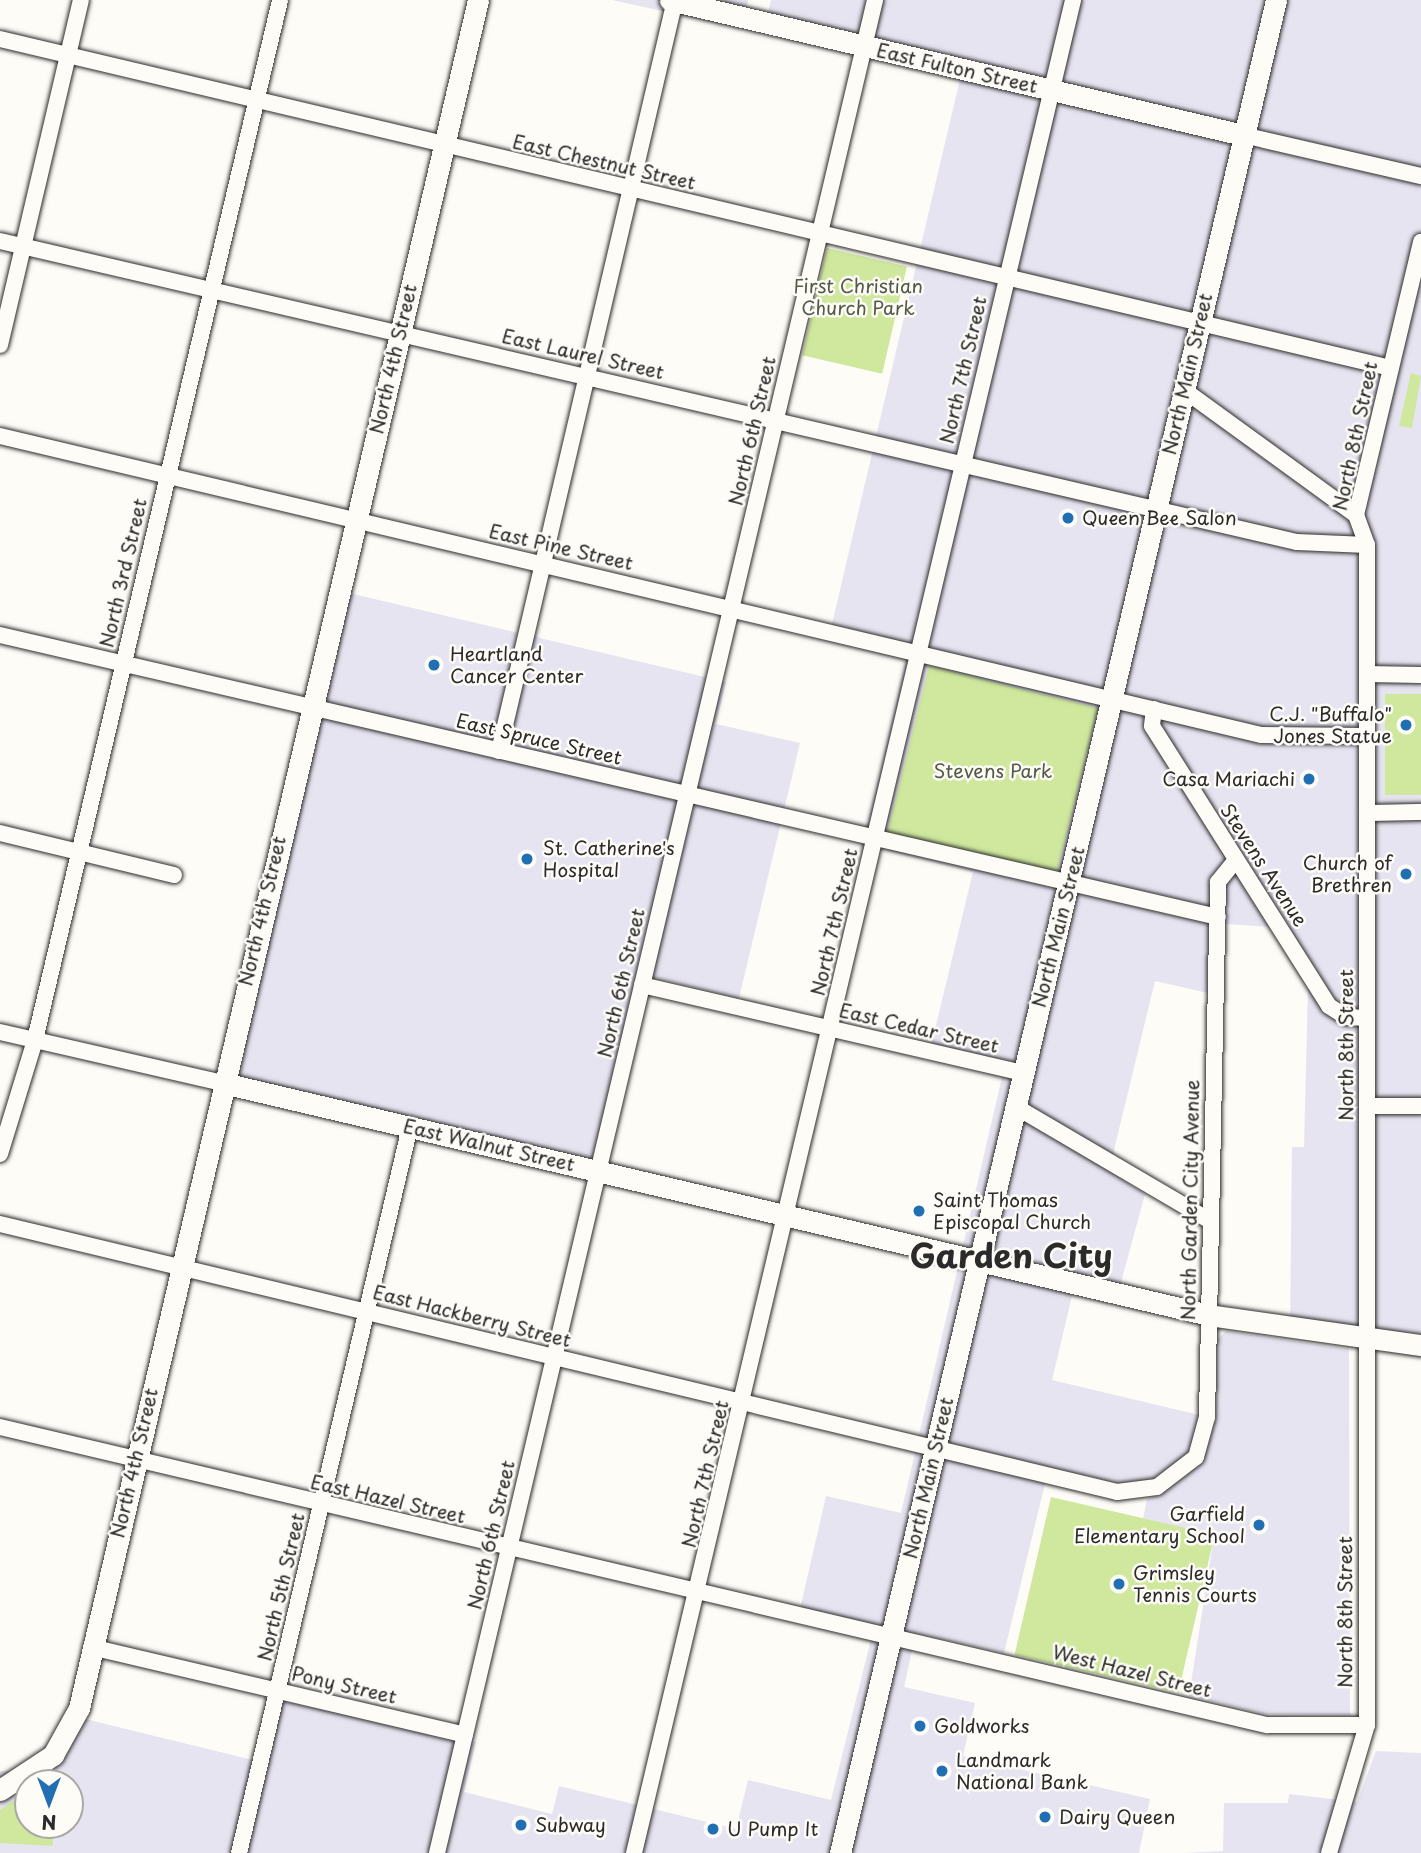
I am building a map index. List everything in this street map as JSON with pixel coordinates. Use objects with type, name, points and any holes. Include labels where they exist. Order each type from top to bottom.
[{"type":"main road","name":"North 4th Street","points":[[0,1790],[53,1755],[68,1733],[478,0]]},
{"type":"main road","name":"East Fulton Street","points":[[673,0],[1243,135]]},
{"type":"main road","name":"North Main Street","points":[[840,1853],[1276,0]]},
{"type":"main road","name":"East Walnut Street","points":[[222,1083],[1209,1315],[1366,1335],[1421,1345]]},
{"type":"street","points":[[0,345],[81,0]]},
{"type":"street","name":"North 3rd Street","points":[[0,1154],[35,1040],[280,0]]},
{"type":"street","points":[[499,751],[588,377],[673,0]]},
{"type":"street","name":"North 6th Street","points":[[437,1853],[875,0]]},
{"type":"street","name":"North 7th Street","points":[[634,1853],[743,1403],[1073,0]]},
{"type":"street","name":"East Chestnut Street","points":[[0,39],[256,102],[1391,368]]},
{"type":"street","points":[[1243,135],[1421,176]]},
{"type":"street","name":"East Laurel Street","points":[[0,241],[1297,542],[1367,545]]},
{"type":"street","name":"North 8th Street","points":[[1329,1853],[1367,1725],[1367,545],[1356,515],[1421,242]]},
{"type":"street","points":[[1184,390],[1356,515]]},
{"type":"street","name":"East Pine Street","points":[[0,436],[1261,735],[1366,736]]},
{"type":"street","name":"East Spruce Street","points":[[0,635],[1218,917]]},
{"type":"street","points":[[1367,674],[1421,675]]},
{"type":"street","name":"Stevens Avenue","points":[[1154,709],[1152,726],[1329,1006],[1346,1017],[1367,1018]]},
{"type":"street","points":[[1367,813],[1421,812]]},
{"type":"street","points":[[0,833],[174,875]]},
{"type":"street","name":"North Garden City Avenue","points":[[1117,1492],[1157,1487],[1196,1457],[1207,1417],[1218,877],[1236,860]]},
{"type":"street","name":"East Cedar Street","points":[[642,985],[1023,1073]]},
{"type":"street","name":"East Walnut Street","points":[[0,1032],[222,1083]]},
{"type":"street","points":[[1367,1106],[1421,1106]]},
{"type":"street","points":[[1016,1107],[1210,1221]]},
{"type":"street","name":"North 5th Street","points":[[239,1853],[410,1127]]},
{"type":"street","name":"East Hackberry Street","points":[[0,1224],[1117,1492]]},
{"type":"street","name":"East Hazel Street","points":[[0,1427],[134,1463],[891,1635]]},
{"type":"street","name":"West Hazel Street","points":[[891,1635],[1266,1725],[1367,1725]]},
{"type":"street","name":"Pony Street","points":[[90,1647],[465,1735]]},
{"type":"shaded area","points":[[612,0],[748,0],[741,28]]},
{"type":"shaded area","points":[[771,0],[1421,0],[1421,1358],[1290,1334],[1292,1147],[1304,1147],[1308,986],[1271,927],[1211,923],[1208,993],[1155,981],[1114,1150],[1115,1175],[1145,1194],[1120,1286],[1077,1275],[1052,1380],[1216,1419],[1217,1340],[1226,1331],[1349,1349],[1350,1715],[1265,1714],[1189,1696],[1214,1536],[1143,1519],[1147,1499],[1161,1493],[1049,1467],[1004,1653],[916,1633],[904,1687],[975,1703],[963,1756],[1150,1799],[1139,1853],[0,1853],[0,1771],[14,1771],[14,1839],[84,1839],[84,1769],[51,1769],[85,1719],[253,1760],[267,1698],[476,1742],[464,1792],[552,1814],[559,1786],[736,1829],[748,1780],[831,1800],[871,1639],[797,1622],[826,1496],[901,1513],[1002,1077],[928,1058],[973,872],[863,845],[906,660],[828,641],[960,79],[763,33]]},
{"type":"shaded area","name":"St. Catherine's Hospital","points":[[345,592],[726,682],[716,724],[800,743],[739,998],[637,974],[592,1161],[230,1075]]},
{"type":"shaded area","points":[[1376,1751],[1421,1753],[1421,1853],[1182,1853],[1223,1851],[1224,1803],[1288,1803],[1289,1794],[1357,1802]]},
{"type":"green space","name":"First Christian Church Park","points":[[827,248],[907,266],[882,374],[802,355]]},
{"type":"green space","points":[[1411,373],[1421,376],[1412,428],[1399,426]]},
{"type":"green space","name":"Stevens Park","points":[[929,666],[1098,708],[1056,876],[887,834]]},
{"type":"green space","points":[[1385,694],[1421,694],[1421,795],[1385,795]]},
{"type":"green space","name":"Grimsley Tennis Courts","points":[[1051,1497],[1215,1535],[1178,1693],[1015,1655]]},
{"type":"green space","points":[[14,1800],[14,1839],[53,1839],[53,1846],[0,1843],[0,1810]]},
{"type":"place","name":"Queen Bee Salon","points":[[1068,518]]},
{"type":"place","name":"Heartland Cancer Center","points":[[434,665]]},
{"type":"place","name":"C.J. \"Buffalo\" Jones Statue","points":[[1406,725]]},
{"type":"place","name":"Casa Mariachi","points":[[1309,779]]},
{"type":"place","name":"St. Catherine's Hospital","points":[[527,859]]},
{"type":"place","name":"Church of Brethren","points":[[1406,874]]},
{"type":"place","name":"Saint Thomas Episcopal Church","points":[[919,1211]]},
{"type":"place","name":"Garfield Elementary School","points":[[1259,1525]]},
{"type":"place","name":"Grimsley Tennis Courts","points":[[1119,1584]]},
{"type":"place","name":"Goldworks","points":[[920,1726]]},
{"type":"place","name":"Landmark National Bank","points":[[942,1771]]},
{"type":"place","name":"Dairy Queen","points":[[1045,1817]]},
{"type":"place","name":"Subway","points":[[521,1825]]},
{"type":"place","name":"U Pump It","points":[[713,1829]]},
{"type":"district","name":"Garden City","points":[[1011,1255]]}]
